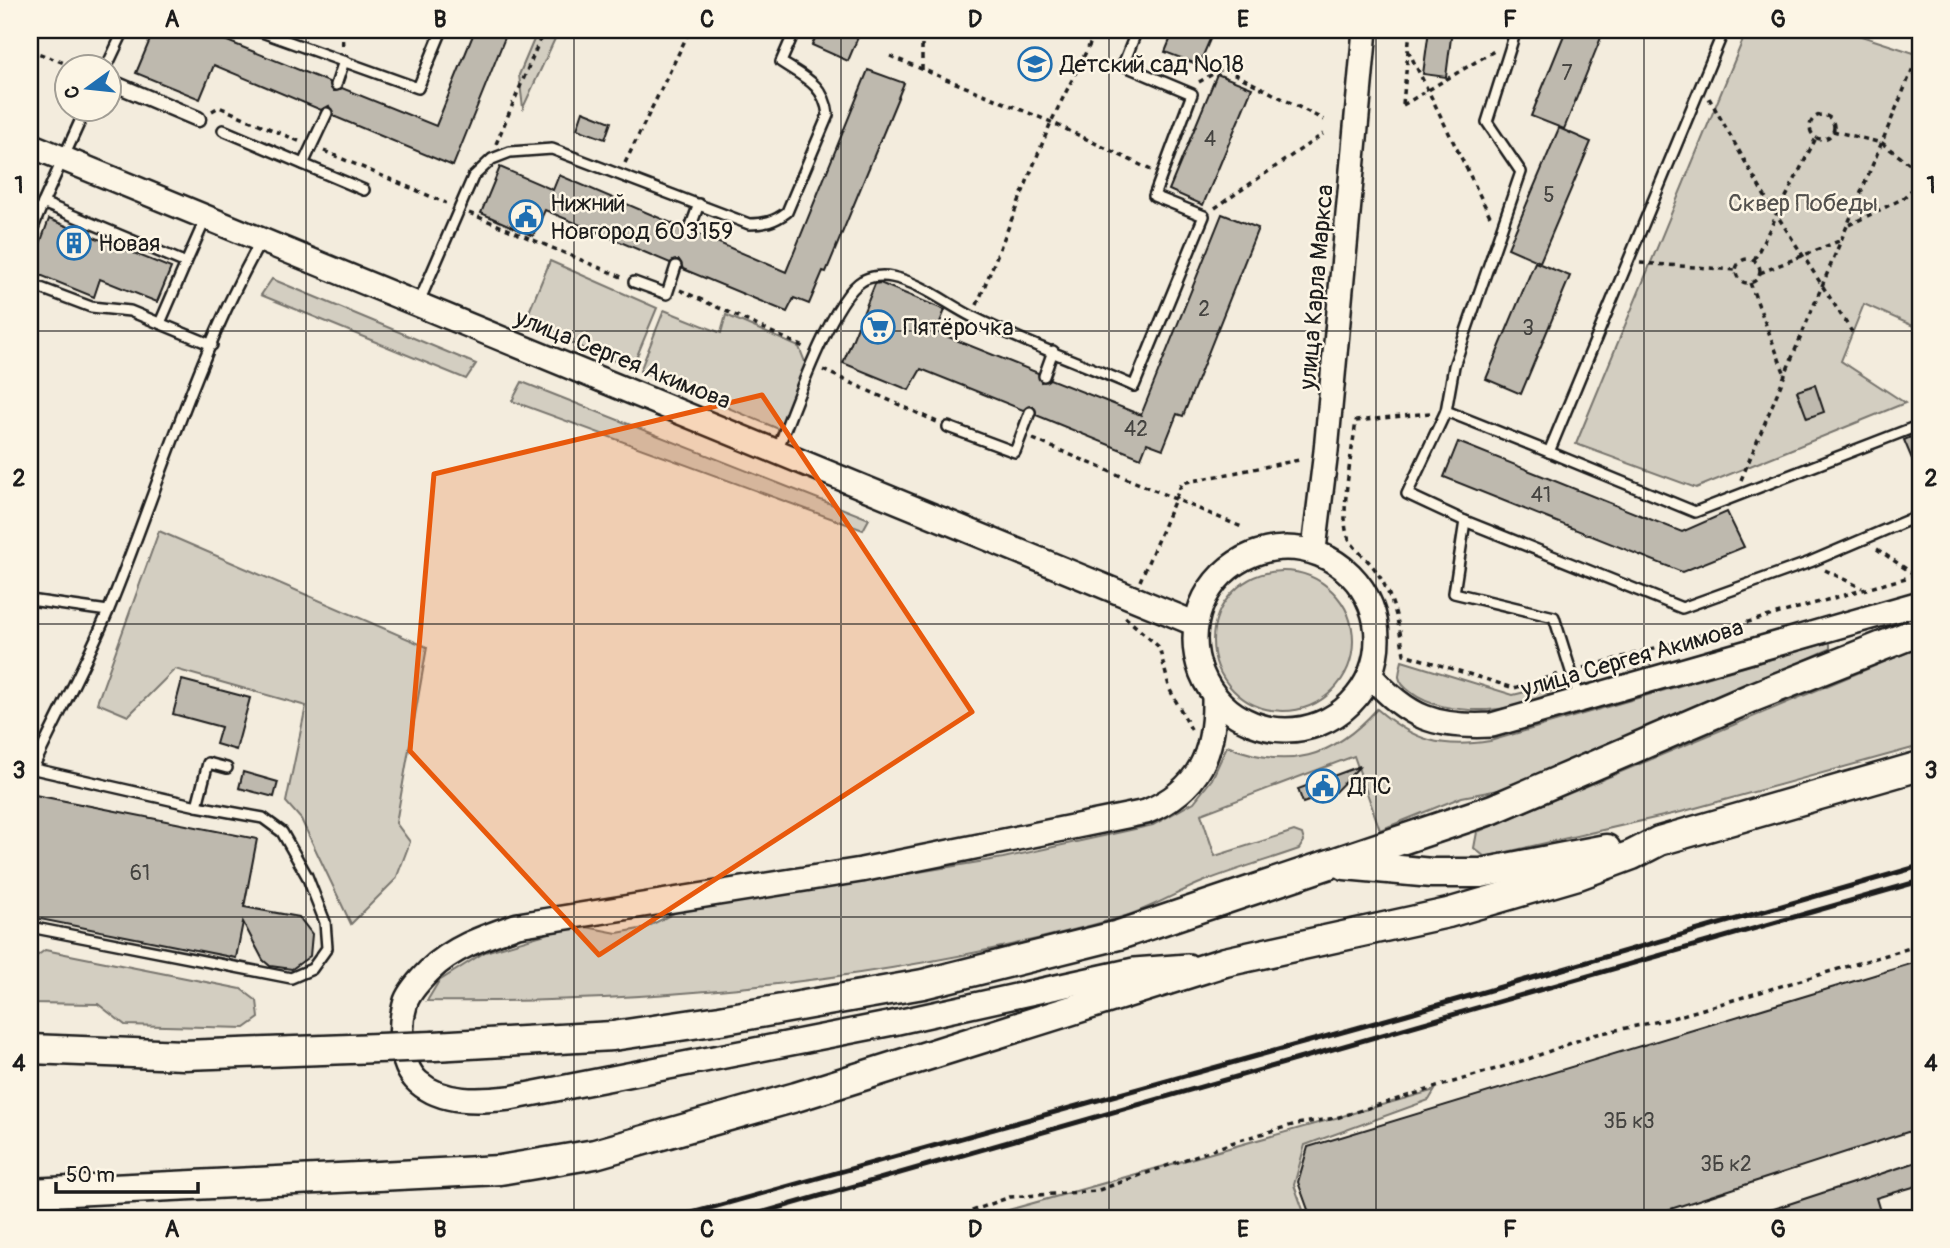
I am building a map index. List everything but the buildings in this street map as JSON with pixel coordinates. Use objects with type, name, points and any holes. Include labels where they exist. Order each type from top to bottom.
[{"type":"main road","points":[[30,1049],[184,1055],[613,1036],[923,984],[1119,935],[1493,809],[1751,698],[1920,631]]},
{"type":"main road","points":[[1335,864],[1432,873],[1481,873],[1659,841],[1920,766]]},
{"type":"main road","points":[[30,1193],[500,1170],[595,1154],[796,1097],[1225,962],[1448,913],[1578,875],[1632,855],[1659,841]]},
{"type":"street","name":"улица Карла Маркса","points":[[1314,549],[1328,437],[1365,30]]},
{"type":"street","points":[[122,87],[198,118]]},
{"type":"street","name":"улица Сергея Акимова","points":[[30,145],[1196,624]]},
{"type":"street","points":[[1214,697],[1228,711],[1248,722],[1278,730],[1307,727],[1334,716],[1357,696],[1370,675],[1377,641],[1373,612],[1359,585],[1338,564],[1314,549],[1280,548],[1251,555],[1225,571],[1206,595],[1196,624],[1196,654],[1214,697],[1215,730],[1200,768],[1179,794],[1146,812],[861,870],[518,925],[468,943],[430,970],[407,998],[401,1028],[405,1058],[417,1081],[442,1095],[476,1102],[510,1098],[893,1023],[1134,970],[1225,962]]},
{"type":"street","name":"улица Сергея Акимова","points":[[1370,675],[1389,696],[1417,716],[1450,725],[1492,725],[1920,603]]},
{"type":"lane","points":[[114,52],[124,30]]},
{"type":"lane","points":[[256,30],[418,88],[442,30]]},
{"type":"lane","points":[[418,303],[472,177],[489,163],[510,152],[552,149],[621,173],[749,224],[766,224],[787,212],[828,115],[826,101],[819,86],[781,62],[795,30]]},
{"type":"lane","points":[[777,451],[835,315],[852,288],[863,280],[878,276],[893,277],[936,295],[972,317],[1134,386],[1204,216],[1154,196],[1192,94],[1123,65],[1137,30]]},
{"type":"lane","points":[[1549,452],[1724,30]]},
{"type":"lane","points":[[1514,35],[1488,122],[1521,172],[1454,366],[1446,411],[1407,494],[1465,521],[1682,608],[1810,562],[1920,515]]},
{"type":"lane","points":[[336,85],[344,61]]},
{"type":"lane","points":[[303,164],[327,113]]},
{"type":"lane","points":[[30,235],[80,122]]},
{"type":"lane","points":[[223,130],[364,190]]},
{"type":"lane","points":[[43,203],[186,263]]},
{"type":"lane","points":[[690,231],[699,204]]},
{"type":"lane","points":[[160,323],[206,217]]},
{"type":"lane","points":[[30,927],[291,978],[312,969],[327,948],[326,922],[307,876],[282,832],[263,818],[197,806],[31,768],[108,611],[212,345],[241,276],[261,241]]},
{"type":"lane","points":[[634,282],[667,294],[676,266]]},
{"type":"lane","points":[[30,284],[91,307],[130,311],[212,345]]},
{"type":"lane","points":[[1044,376],[1053,351]]},
{"type":"lane","points":[[1446,411],[1695,512],[1920,425]]},
{"type":"lane","points":[[948,427],[1015,452],[1030,412]]},
{"type":"lane","points":[[1465,521],[1454,593],[1555,617],[1580,702]]},
{"type":"lane","points":[[30,600],[108,611]]},
{"type":"lane","points":[[197,806],[208,763],[227,768]]},
{"type":"path","points":[[489,163],[544,30]]},
{"type":"path","points":[[621,173],[690,30]]},
{"type":"path","points":[[922,30],[922,70]]},
{"type":"path","points":[[972,317],[1051,122],[1097,30]]},
{"type":"path","points":[[1410,30],[1403,105],[1429,92],[1514,35]]},
{"type":"path","points":[[30,50],[52,58]]},
{"type":"path","points":[[1408,50],[1499,235]]},
{"type":"path","points":[[1733,498],[1920,51]]},
{"type":"path","points":[[890,56],[1051,122],[1162,175]]},
{"type":"path","points":[[1183,90],[1223,68],[1324,120]]},
{"type":"path","points":[[1702,85],[1776,214],[1852,332]]},
{"type":"path","points":[[198,118],[219,107],[634,282]]},
{"type":"path","points":[[1828,115],[1833,118],[1833,131],[1826,138],[1816,138],[1810,129],[1815,117],[1828,115]]},
{"type":"path","points":[[1833,131],[1882,143],[1920,173]]},
{"type":"path","points":[[1204,216],[1323,134]]},
{"type":"path","points":[[1754,260],[1816,138]]},
{"type":"path","points":[[1847,226],[1902,199],[1920,182]]},
{"type":"path","points":[[1749,284],[1760,273],[1841,240]]},
{"type":"path","points":[[1760,273],[1759,265],[1754,260],[1745,259],[1736,270],[1737,277],[1749,284],[1785,374]]},
{"type":"path","points":[[1628,262],[1736,270]]},
{"type":"path","points":[[670,286],[818,353]]},
{"type":"path","points":[[813,365],[948,427]]},
{"type":"path","points":[[1446,411],[1356,421],[1346,523],[1348,535],[1388,590],[1404,654],[1514,688],[1920,574]]},
{"type":"path","points":[[1022,434],[1244,528]]},
{"type":"path","points":[[1191,743],[1193,733],[1170,690],[1159,647],[1147,633],[1124,619],[1182,483],[1299,460]]},
{"type":"path","points":[[1863,539],[1915,575]]},
{"type":"path","points":[[1915,575],[1920,547]]},
{"type":"path","points":[[1810,562],[1864,589]]},
{"type":"path","points":[[953,1218],[1010,1197],[1096,1191],[1240,1140],[1296,1124],[1336,1118],[1528,1059],[1592,1035],[1669,1019],[1920,945]]},
{"type":"highlighted area","points":[[762,395],[972,712],[599,955],[410,751],[434,474]]},
{"type":"green space","points":[[538,30],[559,30],[523,108],[519,75]]},
{"type":"green space","name":"Сквер Победы","points":[[1747,30],[1843,30],[1920,55],[1920,329],[1864,304],[1841,361],[1905,403],[1696,488],[1576,444]]},
{"type":"green space","points":[[550,261],[657,308],[632,368],[524,324]]},
{"type":"green space","points":[[272,279],[476,364],[466,379],[261,295]]},
{"type":"green space","points":[[664,310],[721,333],[726,315],[799,347],[807,367],[781,430],[640,371]]},
{"type":"green space","points":[[522,382],[869,519],[863,530],[512,401]]},
{"type":"green space","points":[[159,531],[427,647],[396,823],[410,842],[396,879],[351,924],[301,819],[286,802],[306,706],[175,669],[128,716],[97,703]]},
{"type":"green space","points":[[1283,571],[1310,576],[1332,592],[1348,614],[1353,641],[1348,668],[1332,690],[1310,706],[1283,711],[1256,706],[1234,690],[1218,668],[1213,641],[1218,614],[1234,592],[1256,576]]},
{"type":"green space","points":[[1830,642],[1830,649],[1520,786],[1462,797],[1380,830],[1354,756],[1201,814],[1215,856],[1294,831],[1302,834],[1304,841],[1299,849],[1205,881],[1132,914],[1037,939],[952,957],[778,984],[602,998],[427,1001],[439,981],[485,952],[576,925],[617,933],[645,928],[676,912],[1003,858],[1153,825],[1194,802],[1212,779],[1227,746],[1270,758],[1308,755],[1344,739],[1377,709],[1404,729],[1429,740],[1457,744],[1490,741]]},
{"type":"green space","points":[[1920,647],[1920,746],[1681,812],[1485,857],[1474,848],[1477,832]]},
{"type":"green space","points":[[1402,661],[1513,695],[1558,684],[1546,695],[1509,708],[1465,710],[1426,701],[1412,693],[1399,677]]},
{"type":"green space","points":[[45,950],[241,989],[257,1001],[259,1018],[245,1028],[125,1025],[98,1004],[30,1003],[30,961]]},
{"type":"green space","points":[[1435,1090],[1429,1100],[1305,1145],[1294,1185],[1306,1218],[980,1218]]},
{"type":"railway","points":[[655,1218],[692,1213],[1407,1014],[1920,866]]},
{"type":"railway","points":[[743,1218],[1920,881]]},
{"type":"place","name":"Детский сад №18","points":[[1035,64]]},
{"type":"place","name":"Нижний Новгород 603159","points":[[526,217]]},
{"type":"place","name":"Новая","points":[[74,243]]},
{"type":"place","name":"Пятёрочка","points":[[878,327]]},
{"type":"place","name":"ДПС","points":[[1323,786]]}]
